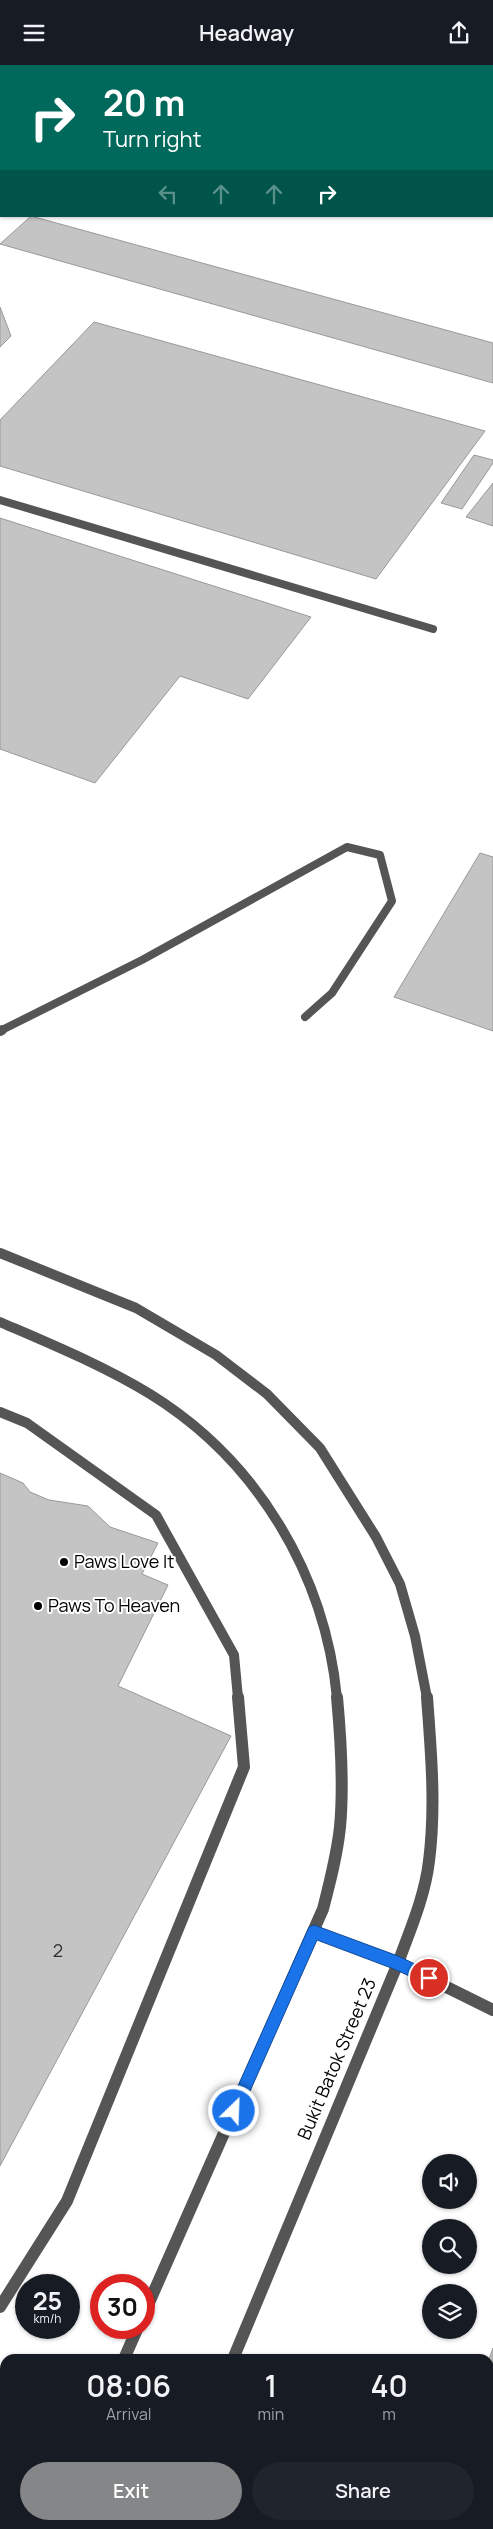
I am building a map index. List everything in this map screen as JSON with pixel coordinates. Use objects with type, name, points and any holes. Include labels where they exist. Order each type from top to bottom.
[{"type":"street","points":[[0,501],[433,629]]},
{"type":"street","points":[[0,1031],[142,960],[347,847],[380,855],[392,901],[332,993],[305,1017]]},
{"type":"street","name":"Bukit Batok Street 23","points":[[0,1253],[136,1308],[216,1355],[267,1394],[320,1448],[376,1537],[400,1584],[415,1637],[427,1697],[431,1753],[432,1811],[428,1862],[418,1908],[398,1963],[234,2354]]},
{"type":"street","points":[[0,1322],[97,1364],[158,1399],[197,1428],[231,1462],[269,1507],[298,1555],[318,1604],[330,1659],[338,1709],[341,1754],[340,1826],[334,1865],[323,1909],[155,2289]]},
{"type":"street","points":[[0,1413],[27,1423],[156,1515],[234,1655],[244,1767],[67,2201],[0,2307]]},
{"type":"street","points":[[314,1932],[398,1963],[493,2010]]},
{"type":"street","points":[[126,2354],[133,2339]]},
{"type":"building","points":[[30,217],[35,217],[493,343],[493,383],[0,244]]},
{"type":"building","points":[[0,307],[11,336],[0,347]]},
{"type":"building","points":[[94,322],[485,431],[376,579],[0,466],[0,420]]},
{"type":"building","points":[[474,455],[493,460],[493,463],[462,509],[441,503]]},
{"type":"building","points":[[493,483],[493,526],[466,517]]},
{"type":"building","points":[[0,518],[311,617],[248,699],[180,676],[95,783],[0,749]]},
{"type":"building","points":[[480,853],[493,857],[493,1031],[394,997]]},
{"type":"building","points":[[0,1473],[23,1483],[30,1492],[49,1500],[88,1506],[110,1527],[158,1543],[142,1574],[168,1585],[118,1686],[231,1736],[0,2166]]},
{"type":"place","name":"Paws Love It","points":[[64,1562]]},
{"type":"place","name":"Paws To Heaven","points":[[38,1606]]},
{"type":"route","points":[[234,2111],[314,1932],[398,1963],[429,1978]]}]
